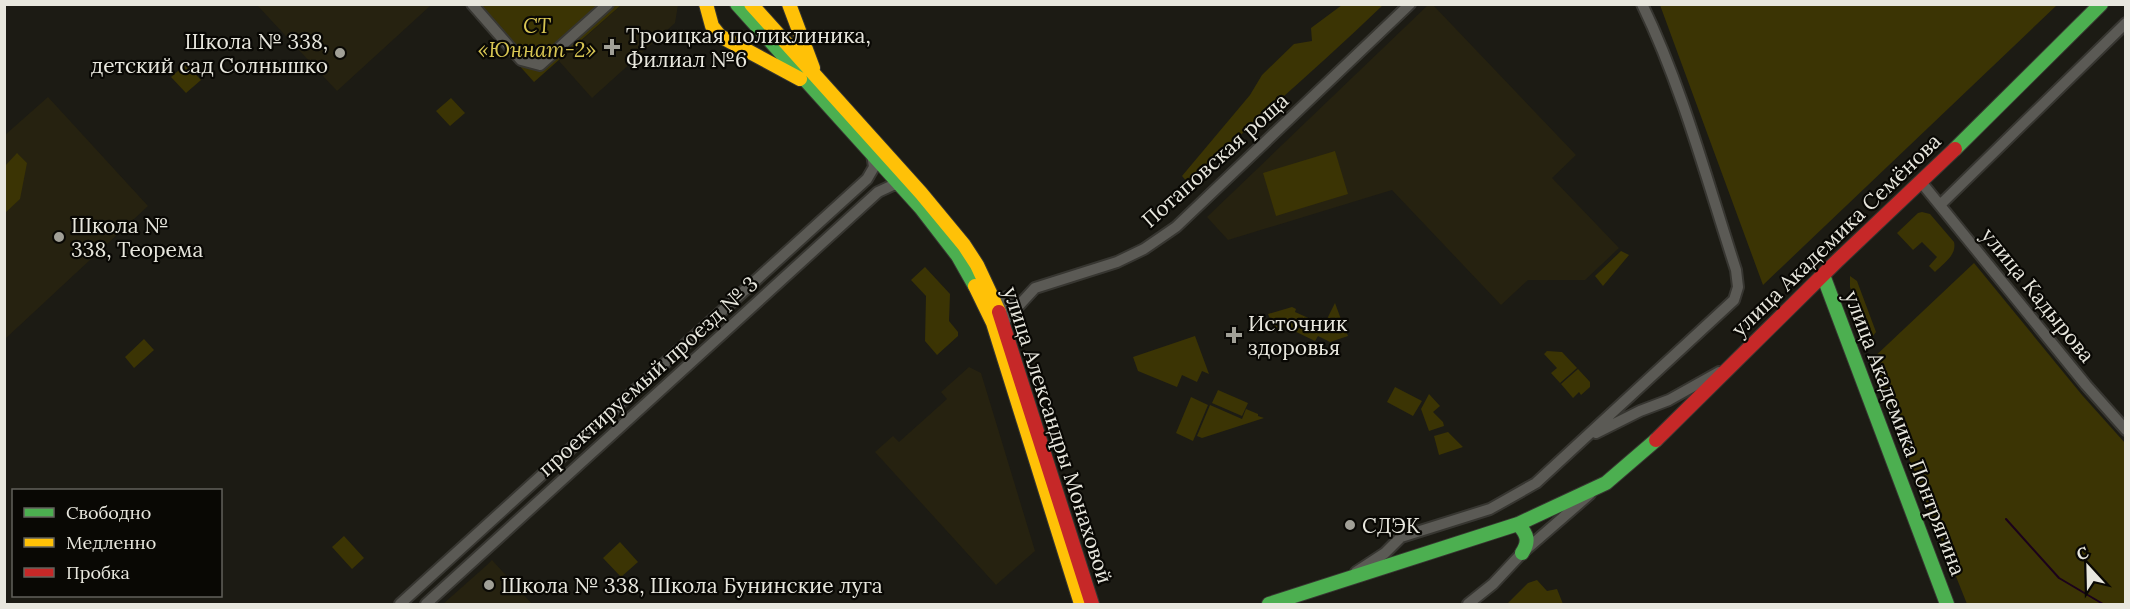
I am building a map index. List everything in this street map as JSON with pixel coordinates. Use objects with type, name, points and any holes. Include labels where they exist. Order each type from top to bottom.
[{"type":"main road","points":[[706,4],[712,26],[720,36],[812,80]]},
{"type":"main road","name":"улица Александры Монаховой","points":[[737,4],[947,223],[977,265],[1081,604]]},
{"type":"main road","name":"улица Александры Монаховой","points":[[751,4],[872,154],[901,185],[952,248],[990,302],[1011,346],[1092,604]]},
{"type":"main road","points":[[789,4],[812,80]]},
{"type":"main road","name":"улица Академика Семёнова","points":[[1269,604],[1518,524],[1596,489],[1640,455],[1823,275],[1922,182],[2100,4]]},
{"type":"main road","name":"улица Академика Понтрягина","points":[[1823,275],[1947,604]]},
{"type":"main road","points":[[1518,524],[1526,533],[1527,540],[1522,553]]},
{"type":"street","points":[[472,4],[521,60],[540,64],[608,4]]},
{"type":"street","name":"Потаповская роща","points":[[990,302],[1007,297],[992,335],[1035,288],[1118,262],[1159,240],[1201,205],[1410,4]]},
{"type":"street","points":[[1334,584],[1376,560],[1401,537],[1490,509],[1543,477],[1730,305],[1737,292],[1736,270],[1681,101],[1642,4]]},
{"type":"street","points":[[1940,205],[2126,23]]},
{"type":"street","name":"проектируемый проезд № 3","points":[[400,604],[867,179],[874,167],[872,154]]},
{"type":"street","name":"улица Кадырова","points":[[1922,182],[2086,385],[2126,430]]},
{"type":"street","name":"проектируемый проезд № 3","points":[[426,604],[878,192],[893,185],[901,185]]},
{"type":"street","points":[[1585,439],[1709,380],[1743,355]]},
{"type":"street","points":[[1630,397],[1627,403],[1631,410],[1640,411]]},
{"type":"street","name":"улица Академика Семёнова","points":[[1468,604],[1493,584],[1522,553],[1596,489]]},
{"type":"shaded area","name":"Школа № 338, детский сад Солнышко","points":[[257,5],[429,5],[337,91]]},
{"type":"shaded area","name":"Троицкая поликлиника, Филиал №6","points":[[621,5],[678,5],[675,23],[592,98],[559,61]]},
{"type":"shaded area","points":[[1428,5],[1433,5],[1576,155],[1552,178],[1619,248],[1585,280],[1528,280],[1501,305],[1392,190],[1228,240],[1207,217]]},
{"type":"shaded area","name":"Школа № 338, Теорема","points":[[48,97],[148,206],[5,339],[5,135]]},
{"type":"shaded area","points":[[969,367],[981,373],[1035,551],[996,585],[875,452],[893,436],[899,442],[947,399],[941,392]]},
{"type":"shaded area","name":"Школа № 338, Школа Бунинские луга","points":[[492,560],[532,604],[443,604],[487,565]]},
{"type":"green space","name":"СТ «Юннат-2»","points":[[465,5],[621,5],[534,82]]},
{"type":"green space","points":[[1342,5],[1383,5],[1188,183],[1182,176],[1250,95],[1262,75],[1294,44],[1312,41],[1311,28]]},
{"type":"green space","points":[[1660,5],[2057,5],[1763,285]]},
{"type":"green space","points":[[186,64],[201,80],[186,93],[171,77]]},
{"type":"green space","points":[[451,98],[465,113],[450,126],[436,111]]},
{"type":"green space","points":[[1335,151],[1348,194],[1276,216],[1263,173]]},
{"type":"green space","points":[[17,153],[27,163],[20,199],[5,213],[5,166]]},
{"type":"green space","points":[[1918,213],[1930,214],[1954,242],[1952,255],[1935,272],[1929,266],[1937,257],[1922,242],[1913,250],[1897,233]]},
{"type":"green space","points":[[1621,251],[1629,255],[1603,286],[1595,276]]},
{"type":"green space","points":[[1974,263],[2082,395],[2125,443],[2125,604],[1967,604],[1870,361]]},
{"type":"green space","points":[[925,267],[950,294],[949,321],[958,332],[958,336],[937,355],[925,341],[926,296],[911,280]]},
{"type":"green space","points":[[1850,276],[1857,281],[1876,332],[1870,340],[1850,287]]},
{"type":"green space","points":[[1335,303],[1342,322],[1338,330],[1345,328],[1348,336],[1330,342],[1318,336],[1315,341],[1284,326],[1281,332],[1274,328],[1268,314],[1292,307],[1296,309],[1295,312],[1324,325]]},
{"type":"green space","points":[[1195,336],[1209,374],[1202,371],[1197,382],[1182,375],[1177,387],[1138,371],[1133,357]]},
{"type":"green space","points":[[144,339],[154,350],[134,368],[125,357]]},
{"type":"green space","points":[[1547,351],[1562,352],[1577,368],[1560,383],[1551,373],[1557,368],[1544,354]]},
{"type":"green space","points":[[1578,369],[1590,382],[1590,387],[1581,395],[1579,392],[1573,398],[1561,384]]},
{"type":"green space","points":[[1395,387],[1422,401],[1413,416],[1387,402]]},
{"type":"green space","points":[[1218,390],[1248,403],[1242,416],[1212,403]]},
{"type":"green space","points":[[1429,394],[1440,406],[1433,412],[1444,426],[1429,431],[1421,409]]},
{"type":"green space","points":[[1191,397],[1208,405],[1193,441],[1176,433]]},
{"type":"green space","points":[[1210,405],[1242,419],[1246,409],[1264,418],[1202,438],[1197,436]]},
{"type":"green space","points":[[1448,432],[1463,447],[1439,455],[1434,436]]},
{"type":"green space","points":[[344,536],[364,558],[352,569],[332,547]]},
{"type":"green space","points":[[620,542],[638,562],[621,577],[603,558]]},
{"type":"green space","points":[[1537,580],[1547,591],[1557,589],[1563,604],[1507,604],[1528,583]]},
{"type":"waterway","points":[[2006,519],[2059,578],[2103,604]]},
{"type":"traffic: fast","points":[[737,4],[921,208],[958,256],[975,286]]},
{"type":"traffic: fast","points":[[1955,149],[2101,4]]},
{"type":"traffic: fast","points":[[1823,275],[1947,604]]},
{"type":"traffic: fast","points":[[1269,604],[1518,524],[1606,483],[1656,440]]},
{"type":"traffic: fast","points":[[1518,524],[1526,538],[1526,545],[1522,553]]},
{"type":"traffic: slow","points":[[706,4],[712,26],[720,36],[800,79]]},
{"type":"traffic: slow","points":[[751,4],[921,193],[964,245],[977,265],[999,312]]},
{"type":"traffic: slow","points":[[789,4],[813,68]]},
{"type":"traffic: slow","points":[[975,286],[993,323],[1081,604]]},
{"type":"traffic: jam","points":[[1656,440],[1837,261],[1955,149]]},
{"type":"traffic: jam","points":[[999,312],[1092,604]]},
{"type":"place","name":"Троицкая поликлиника, Филиал №6","points":[[612,47]]},
{"type":"place","name":"Школа № 338, детский сад Солнышко","points":[[340,53]]},
{"type":"place","name":"Школа № 338, Теорема","points":[[59,237]]},
{"type":"place","name":"Источник здоровья","points":[[1234,335]]},
{"type":"place","name":"СДЭК","points":[[1350,525]]},
{"type":"place","name":"Школа № 338, Школа Бунинские луга","points":[[489,585]]}]
